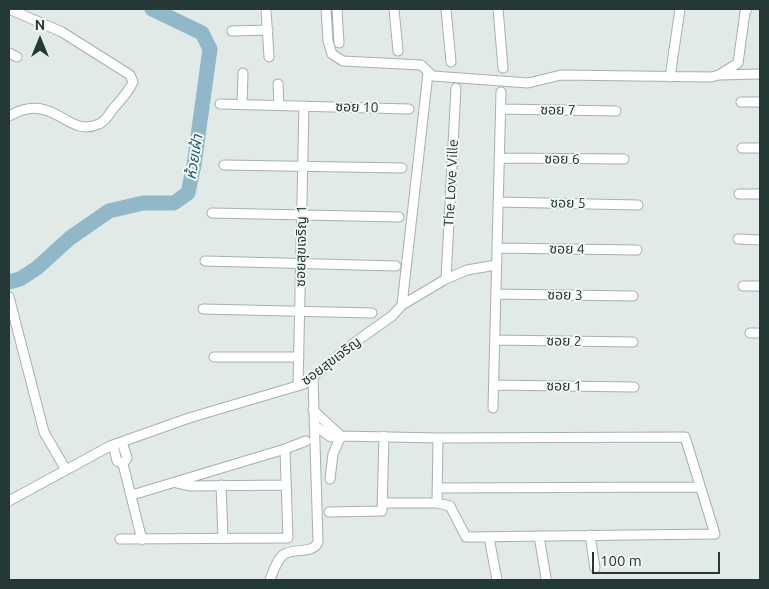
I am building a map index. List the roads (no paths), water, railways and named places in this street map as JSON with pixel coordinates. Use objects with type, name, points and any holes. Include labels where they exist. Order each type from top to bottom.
[{"type":"street","points":[[266,9],[269,57]]},
{"type":"street","points":[[326,9],[328,40],[332,54],[343,61],[421,66],[433,76],[528,83],[561,74],[711,77],[738,63],[747,9]]},
{"type":"street","points":[[337,9],[339,43]]},
{"type":"street","points":[[394,9],[398,51]]},
{"type":"street","points":[[446,9],[451,62]]},
{"type":"street","points":[[498,9],[503,68]]},
{"type":"street","points":[[670,77],[680,9]]},
{"type":"street","points":[[9,10],[62,32],[130,75],[133,82],[130,90],[101,124],[87,127],[77,126],[46,109],[33,107],[20,109],[9,116]]},
{"type":"street","points":[[232,31],[268,30]]},
{"type":"street","points":[[242,104],[243,72]]},
{"type":"street","points":[[402,305],[428,73]]},
{"type":"street","points":[[718,74],[760,74]]},
{"type":"street","points":[[278,84],[279,105]]},
{"type":"street","name":"The Love Ville","points":[[446,279],[456,88]]},
{"type":"street","points":[[493,408],[501,92]]},
{"type":"street","points":[[741,102],[760,102]]},
{"type":"street","name":"ซอย 10","points":[[220,104],[409,108]]},
{"type":"street","name":"ซอยสุขเจริญ 1","points":[[298,386],[304,106]]},
{"type":"street","name":"ซอย 7","points":[[501,109],[616,111]]},
{"type":"street","points":[[742,148],[760,148]]},
{"type":"street","name":"ซอย 6","points":[[499,158],[624,159]]},
{"type":"street","points":[[224,165],[402,168]]},
{"type":"street","points":[[739,194],[760,194]]},
{"type":"street","name":"ซอย 5","points":[[498,202],[638,205]]},
{"type":"street","points":[[212,212],[302,216],[399,217]]},
{"type":"street","points":[[738,239],[760,240]]},
{"type":"street","name":"ซอย 4","points":[[497,248],[637,250]]},
{"type":"street","points":[[205,261],[396,266]]},
{"type":"street","name":"ซอยสุขเจริญ","points":[[9,500],[122,442],[189,418],[298,386],[313,378],[354,343],[392,316],[402,305],[446,279],[467,270],[496,265]]},
{"type":"street","points":[[743,286],[760,286]]},
{"type":"street","name":"ซอย 3","points":[[496,294],[633,296]]},
{"type":"street","points":[[9,297],[12,320],[44,432],[66,470]]},
{"type":"street","points":[[204,310],[372,313]]},
{"type":"street","points":[[750,333],[760,333]]},
{"type":"street","name":"ซอย 2","points":[[495,340],[633,342]]},
{"type":"street","points":[[214,357],[299,357]]},
{"type":"street","points":[[270,580],[277,562],[283,555],[294,551],[313,549],[318,542],[313,378]]},
{"type":"street","name":"ซอย 1","points":[[494,385],[634,387]]},
{"type":"street","points":[[313,410],[341,436]]},
{"type":"street","points":[[314,425],[331,437],[685,437],[715,534],[466,537],[450,506],[437,503],[383,503]]},
{"type":"street","points":[[330,480],[332,454],[341,436]]},
{"type":"street","points":[[329,512],[382,511],[384,436]]},
{"type":"street","points":[[437,503],[438,438]]},
{"type":"street","points":[[132,495],[306,441]]},
{"type":"street","points":[[122,442],[127,458],[123,464]]},
{"type":"street","points":[[113,446],[117,461],[123,464],[142,540]]},
{"type":"street","points":[[120,540],[288,538],[285,449]]},
{"type":"street","points":[[174,483],[191,486],[286,485]]},
{"type":"street","points":[[221,485],[223,538]]},
{"type":"street","points":[[437,488],[700,487]]},
{"type":"street","points":[[590,535],[595,568]]},
{"type":"street","points":[[539,536],[546,578]]},
{"type":"street","points":[[489,537],[497,580]]},
{"type":"waterway","name":"ห้วยเฝ้า","points":[[9,282],[20,279],[37,268],[70,238],[109,211],[143,203],[174,203],[188,193],[194,165],[210,49],[202,33],[152,9]]}]
